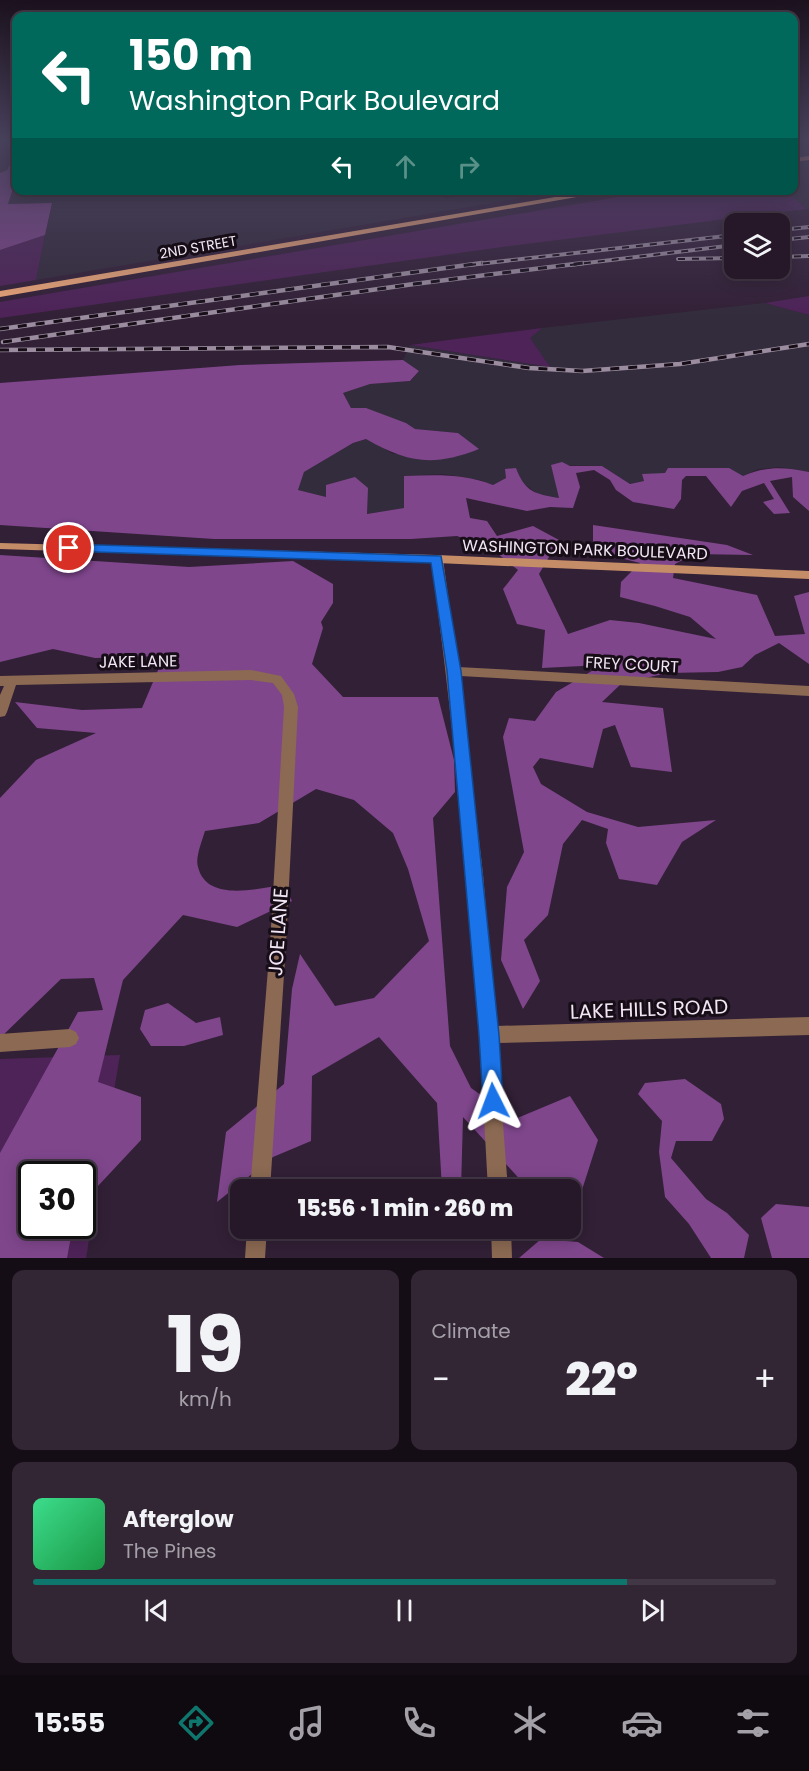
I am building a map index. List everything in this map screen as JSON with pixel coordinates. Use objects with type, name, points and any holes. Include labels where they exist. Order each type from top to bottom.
[{"type":"main road","name":"2ND STREET","points":[[0,294],[557,200]]},
{"type":"street","name":"WASHINGTON PARK BOULEVARD","points":[[0,546],[437,559],[809,575]]},
{"type":"street","points":[[437,559],[454,671],[489,1035],[497,1179]]},
{"type":"street","name":"FREY COURT","points":[[454,671],[809,691]]},
{"type":"street","name":"JAKE LANE","points":[[6,681],[251,675],[277,679]]},
{"type":"street","name":"JOE LANE","points":[[261,1179],[277,956],[291,707],[288,694],[277,679]]},
{"type":"street","points":[[0,712],[6,681]]},
{"type":"street","name":"LAKE HILLS ROAD","points":[[489,1035],[809,1026]]},
{"type":"street","points":[[0,1043],[70,1038]]},
{"type":"street","points":[[255,1258],[256,1239]]},
{"type":"street","points":[[501,1239],[502,1258]]},
{"type":"shaded area","points":[[0,200],[9,200],[8,204],[52,203],[45,235],[0,250]]},
{"type":"shaded area","points":[[9,200],[512,200],[36,280],[52,203],[8,204]]},
{"type":"shaded area","points":[[602,200],[796,200],[806,209],[774,213],[724,213],[724,219],[502,247],[0,318],[0,302]]},
{"type":"shaded area","points":[[796,200],[809,200],[809,209]]},
{"type":"shaded area","points":[[45,235],[36,280],[0,286],[0,250]]},
{"type":"shaded area","points":[[809,296],[809,315],[765,303]]},
{"type":"shaded area","points":[[765,303],[809,315],[809,472],[780,467],[758,469],[743,476],[642,474],[644,481],[630,484],[602,466],[551,465],[560,498],[538,494],[521,482],[516,468],[506,478],[493,485],[480,480],[443,474],[404,476],[405,508],[366,514],[326,497],[298,490],[304,472],[353,443],[367,439],[393,454],[478,449],[458,433],[414,429],[406,423],[366,409],[351,408],[343,393],[370,384],[411,381],[419,371],[403,360],[410,345],[549,367],[529,338],[542,328]]},
{"type":"shaded area","points":[[542,328],[530,338],[550,367],[410,345]]},
{"type":"shaded area","points":[[403,360],[419,371],[410,381],[370,384],[343,393],[351,408],[366,408],[406,423],[415,429],[458,433],[479,449],[448,458],[421,460],[395,453],[366,439],[353,443],[304,472],[298,490],[326,497],[326,485],[355,477],[368,488],[367,514],[404,508],[404,476],[438,475],[471,478],[493,485],[506,478],[505,469],[516,468],[527,487],[537,493],[559,498],[551,465],[562,462],[570,466],[602,466],[630,484],[644,481],[642,474],[665,473],[668,468],[729,468],[743,476],[760,470],[776,468],[809,472],[809,511],[793,497],[792,477],[770,481],[790,513],[774,514],[763,502],[774,499],[764,483],[742,491],[731,507],[706,476],[686,476],[682,480],[681,499],[674,509],[633,502],[616,490],[610,480],[594,470],[576,473],[580,487],[573,508],[550,507],[527,511],[466,498],[470,518],[487,521],[497,536],[533,526],[559,540],[539,574],[568,634],[610,620],[639,623],[716,639],[690,617],[620,597],[621,582],[640,563],[593,551],[593,525],[727,545],[753,555],[694,554],[675,564],[673,578],[757,595],[775,636],[805,634],[794,596],[809,592],[809,664],[779,643],[755,655],[742,667],[718,672],[668,673],[622,683],[602,702],[663,708],[672,772],[631,767],[615,725],[603,729],[593,768],[540,758],[533,767],[541,784],[587,812],[638,827],[716,820],[682,842],[657,885],[619,879],[606,843],[608,829],[582,820],[563,844],[548,915],[524,940],[540,981],[523,1009],[501,960],[507,887],[524,852],[503,737],[509,718],[535,721],[556,692],[602,665],[542,668],[545,630],[517,624],[503,589],[518,570],[492,549],[457,536],[411,539],[214,539],[0,525],[0,383],[240,365]]},
{"type":"shaded area","points":[[0,555],[189,567],[293,561],[333,584],[333,603],[321,622],[323,628],[312,664],[343,697],[438,697],[454,760],[455,792],[433,818],[450,1046],[471,1088],[515,1119],[570,1096],[598,1140],[581,1193],[581,1179],[520,1179],[463,1117],[461,1179],[441,1179],[437,1103],[379,1037],[312,1076],[311,1141],[273,1157],[246,1179],[230,1179],[230,1192],[217,1202],[226,1132],[284,1084],[292,989],[300,954],[335,1006],[374,998],[429,941],[408,869],[393,833],[354,800],[316,789],[259,823],[205,831],[197,859],[203,878],[212,885],[235,891],[284,885],[292,901],[237,927],[183,915],[123,980],[98,1082],[141,1097],[141,1140],[96,1188],[96,1161],[18,1161],[18,1239],[71,1239],[67,1258],[0,1258],[0,1153],[78,1012],[103,1010],[94,978],[61,979],[0,1038],[0,798],[36,760],[96,733],[37,728],[15,702],[82,710],[142,708],[164,656],[95,658],[53,649],[0,662]]},
{"type":"shaded area","points":[[168,1003],[196,1023],[220,1017],[223,1035],[184,1046],[151,1046],[140,1029],[145,1010]]},
{"type":"shaded area","points":[[120,1055],[96,1198],[96,1161],[18,1161],[18,1239],[89,1239],[86,1258],[0,1258],[0,1059]]},
{"type":"shaded area","points":[[685,1079],[721,1104],[724,1119],[712,1141],[676,1141],[671,1158],[706,1199],[727,1213],[749,1235],[744,1258],[711,1258],[689,1224],[665,1197],[659,1152],[662,1121],[638,1094],[645,1083]]},
{"type":"shaded area","points":[[776,1204],[809,1207],[809,1258],[772,1258],[761,1218]]},
{"type":"shaded area","points":[[541,1239],[578,1242],[604,1258],[519,1258]]},
{"type":"railway","points":[[790,229],[809,227]]},
{"type":"railway","points":[[469,265],[724,236]]},
{"type":"railway","points":[[790,239],[809,237]]},
{"type":"railway","points":[[570,265],[724,246]]},
{"type":"railway","points":[[790,257],[809,256]]},
{"type":"railway","points":[[678,259],[724,258]]},
{"type":"railway","points":[[0,329],[482,263]]},
{"type":"railway","points":[[3,342],[414,284],[583,263]]},
{"type":"railway","points":[[0,350],[388,347],[529,368],[582,371],[680,364],[809,344]]},
{"type":"route","points":[[69,548],[437,559],[454,671],[489,1035],[493,1101]]}]
